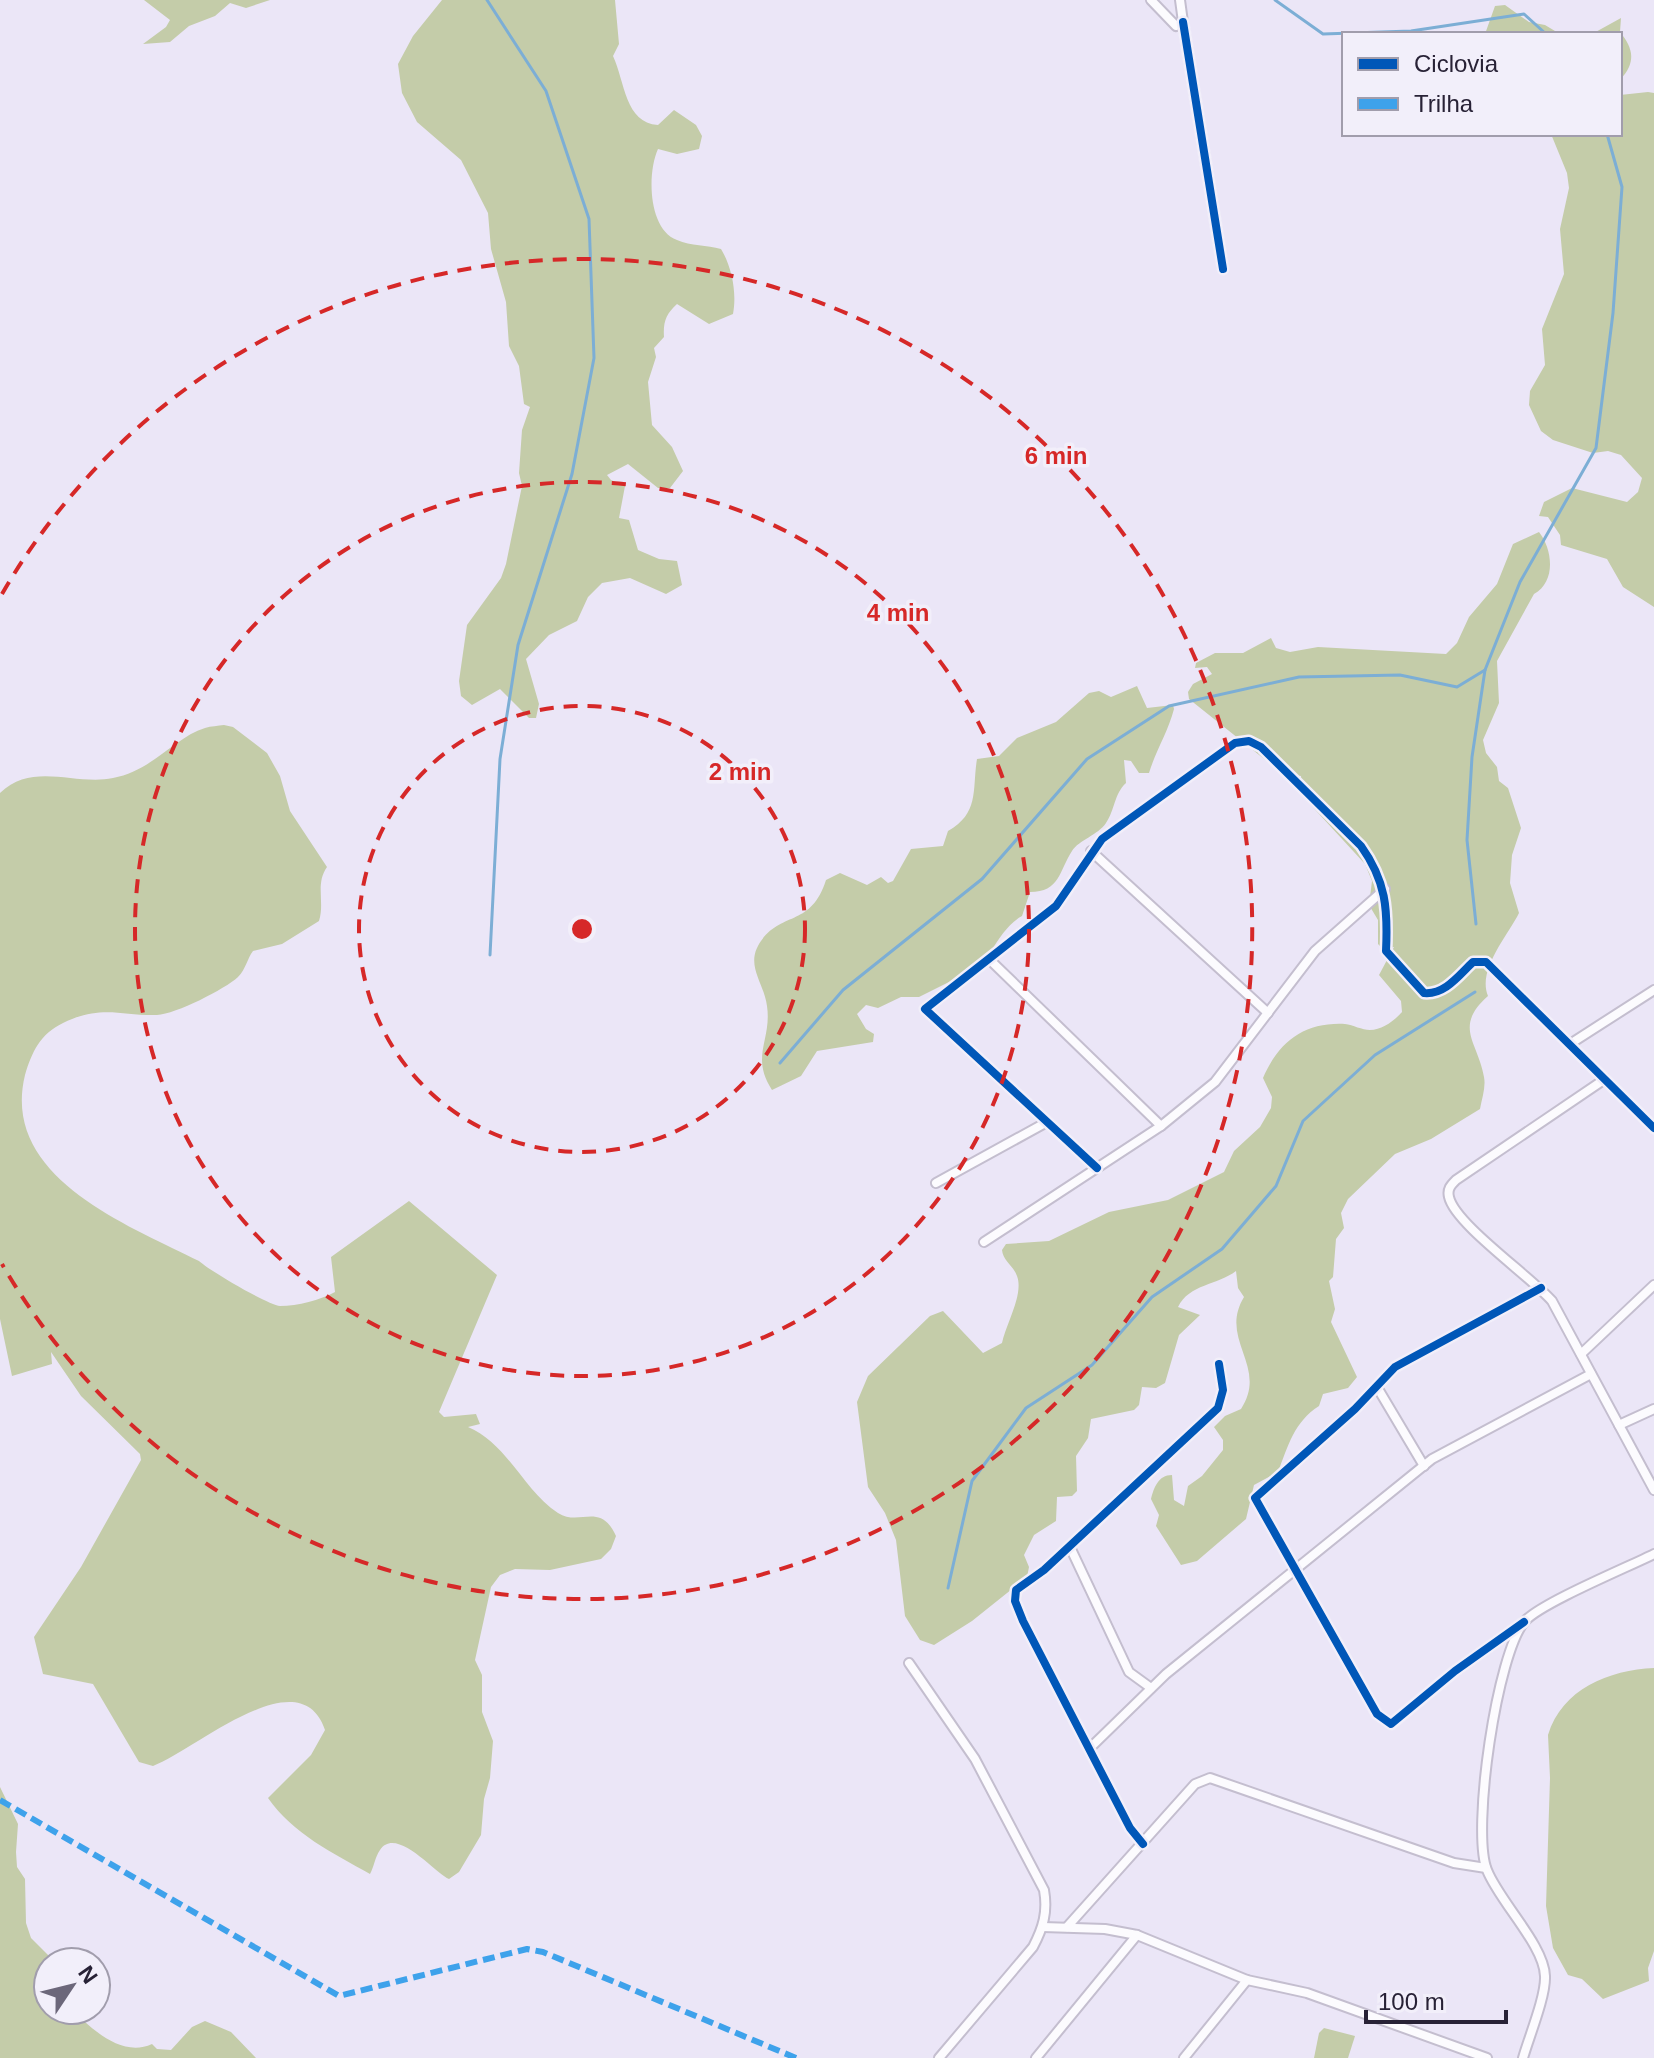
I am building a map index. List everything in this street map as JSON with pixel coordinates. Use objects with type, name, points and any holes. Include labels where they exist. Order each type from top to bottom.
[{"type":"street","points":[[1151,0],[1173,25],[1183,22]]},
{"type":"street","points":[[1180,0],[1223,269]]},
{"type":"street","points":[[1097,1168],[925,1009],[1056,906],[1102,839],[1235,743],[1249,741],[1261,747],[1361,846],[1385,889],[1386,951],[1424,993],[1434,994],[1444,989],[1479,959],[1486,962],[1654,1128]]},
{"type":"street","points":[[1091,851],[1268,1013]]},
{"type":"street","points":[[984,1242],[1161,1126],[1215,1082],[1327,937],[1385,889]]},
{"type":"street","points":[[990,960],[1161,1126]]},
{"type":"street","points":[[1570,1044],[1654,990]]},
{"type":"street","points":[[1605,1079],[1449,1187],[1454,1208],[1472,1229],[1541,1288],[1581,1354],[1654,1490]]},
{"type":"street","points":[[936,1183],[1047,1122]]},
{"type":"street","points":[[1581,1354],[1654,1285]]},
{"type":"street","points":[[1541,1288],[1395,1367],[1255,1498],[1377,1714],[1391,1724],[1455,1671],[1524,1622],[1654,1554]]},
{"type":"street","points":[[1143,1844],[1130,1828],[1015,1601],[1016,1590],[1070,1547],[1218,1408],[1223,1390],[1219,1364]]},
{"type":"street","points":[[1090,1748],[1151,1688],[1294,1568],[1424,1466],[1591,1374]]},
{"type":"street","points":[[1377,1387],[1424,1466]]},
{"type":"street","points":[[1619,1425],[1654,1409]]},
{"type":"street","points":[[1070,1547],[1129,1672],[1151,1688]]},
{"type":"street","points":[[1523,2058],[1546,1977],[1540,1957],[1486,1868],[1481,1832],[1495,1710],[1505,1668],[1524,1622]]},
{"type":"street","points":[[909,1663],[975,1759],[1044,1890],[1047,1905],[1043,1927],[1033,1947],[939,2058]]},
{"type":"street","points":[[1067,1927],[1195,1784],[1210,1778],[1454,1863],[1486,1868]]},
{"type":"street","points":[[1043,1927],[1137,1935],[1247,1980],[1307,1993],[1487,2058]]},
{"type":"street","points":[[1036,2058],[1137,1935]]},
{"type":"street","points":[[1184,2058],[1247,1980]]},
{"type":"green space","points":[[144,0],[270,0],[246,8],[230,3],[215,16],[189,26],[170,42],[143,44],[166,27],[170,20]]},
{"type":"green space","points":[[442,0],[615,0],[619,44],[613,56],[632,109],[647,123],[658,125],[674,110],[696,125],[702,136],[699,149],[677,154],[658,149],[652,172],[652,199],[660,225],[677,240],[721,249],[733,280],[733,314],[709,324],[677,304],[666,319],[664,337],[654,348],[656,357],[648,382],[652,425],[672,447],[683,471],[670,488],[658,488],[628,464],[607,475],[625,486],[619,518],[629,520],[638,550],[659,559],[677,561],[682,585],[666,594],[630,578],[602,583],[588,597],[577,621],[549,635],[526,659],[539,704],[536,718],[529,718],[500,689],[472,705],[461,696],[459,681],[467,625],[501,578],[506,564],[522,486],[519,473],[522,430],[530,407],[524,404],[519,366],[509,346],[506,302],[491,249],[488,213],[461,160],[417,122],[402,93],[398,64],[413,36]]},
{"type":"green space","points":[[1505,5],[1529,22],[1545,25],[1557,32],[1486,32],[1495,6]]},
{"type":"green space","points":[[1621,18],[1620,32],[1596,32]]},
{"type":"green space","points":[[1622,35],[1630,50],[1629,68],[1622,77]]},
{"type":"green space","points":[[1654,93],[1654,607],[1623,587],[1607,559],[1561,545],[1560,535],[1548,517],[1539,516],[1544,502],[1572,488],[1627,502],[1638,492],[1642,478],[1621,455],[1608,451],[1593,453],[1553,440],[1541,431],[1529,405],[1530,391],[1545,365],[1542,329],[1564,274],[1560,229],[1569,188],[1567,173],[1552,136],[1622,136],[1622,95]]},
{"type":"green space","points":[[1539,532],[1549,556],[1549,574],[1541,589],[1534,594],[1497,661],[1499,703],[1483,740],[1486,753],[1497,767],[1499,781],[1508,788],[1521,828],[1512,855],[1510,883],[1519,913],[1490,964],[1486,986],[1488,996],[1472,1017],[1470,1026],[1484,1077],[1483,1097],[1480,1109],[1431,1139],[1395,1154],[1348,1199],[1341,1213],[1344,1228],[1336,1239],[1333,1277],[1329,1281],[1335,1309],[1331,1322],[1357,1377],[1348,1388],[1323,1394],[1319,1406],[1303,1419],[1278,1472],[1254,1485],[1246,1519],[1197,1561],[1181,1565],[1156,1526],[1159,1515],[1151,1499],[1157,1483],[1172,1475],[1174,1500],[1184,1506],[1188,1486],[1202,1476],[1223,1450],[1223,1440],[1214,1427],[1225,1416],[1241,1409],[1250,1379],[1236,1327],[1244,1297],[1238,1288],[1236,1271],[1196,1289],[1178,1307],[1200,1315],[1179,1335],[1165,1383],[1156,1388],[1142,1387],[1139,1405],[1134,1410],[1091,1419],[1088,1438],[1076,1456],[1077,1491],[1072,1496],[1057,1497],[1056,1521],[1034,1535],[1024,1555],[1029,1567],[1027,1577],[972,1621],[934,1645],[920,1640],[905,1616],[896,1540],[885,1513],[868,1487],[857,1402],[868,1376],[930,1316],[943,1311],[983,1353],[1002,1343],[1019,1283],[1003,1254],[1006,1244],[1049,1241],[1109,1212],[1168,1200],[1224,1172],[1234,1151],[1260,1127],[1271,1108],[1272,1097],[1263,1078],[1285,1044],[1318,1026],[1345,1024],[1374,1030],[1392,1022],[1402,1012],[1401,1001],[1379,975],[1394,947],[1383,949],[1378,944],[1378,920],[1369,905],[1372,881],[1365,864],[1309,803],[1302,791],[1301,776],[1283,774],[1189,699],[1188,692],[1193,684],[1212,674],[1207,667],[1195,668],[1196,663],[1215,653],[1243,653],[1271,638],[1276,648],[1290,652],[1318,647],[1446,654],[1457,643],[1469,617],[1497,584],[1513,544]]},
{"type":"green space","points":[[1137,686],[1147,708],[1173,705],[1174,709],[1149,773],[1139,773],[1131,761],[1124,760],[1126,783],[1106,823],[1075,847],[1053,884],[1030,892],[1022,916],[1005,930],[979,969],[962,984],[951,981],[919,997],[901,997],[878,1008],[866,1005],[857,1014],[866,1029],[874,1034],[873,1042],[817,1051],[801,1076],[772,1090],[762,1057],[767,1006],[754,958],[761,941],[769,932],[804,912],[820,895],[826,880],[840,873],[867,885],[881,877],[888,883],[893,881],[911,849],[943,846],[948,831],[970,808],[977,759],[999,756],[1017,738],[1056,722],[1089,693],[1099,691],[1111,697]]},
{"type":"green space","points":[[224,725],[233,727],[267,753],[280,776],[290,811],[327,867],[323,873],[319,921],[282,944],[253,951],[238,977],[188,1006],[157,1015],[100,1012],[77,1017],[55,1027],[38,1044],[31,1059],[25,1075],[22,1111],[32,1142],[50,1169],[76,1193],[138,1231],[199,1261],[239,1287],[274,1304],[301,1304],[335,1292],[331,1257],[409,1201],[497,1275],[439,1412],[444,1417],[476,1414],[480,1424],[468,1427],[494,1445],[546,1504],[566,1517],[596,1517],[603,1520],[616,1536],[611,1549],[601,1559],[550,1570],[515,1569],[500,1575],[491,1587],[475,1660],[482,1675],[482,1712],[493,1741],[490,1778],[484,1799],[481,1835],[459,1872],[449,1879],[416,1853],[396,1843],[387,1844],[380,1850],[370,1874],[314,1842],[278,1811],[268,1798],[311,1755],[325,1730],[312,1710],[293,1702],[270,1705],[245,1715],[153,1766],[139,1762],[93,1684],[43,1674],[34,1637],[81,1567],[141,1460],[140,1454],[81,1396],[51,1352],[52,1364],[12,1376],[0,1319],[0,793],[26,778],[55,776],[99,780],[127,774],[194,732]]},
{"type":"green space","points":[[1654,1668],[1654,1951],[1648,1968],[1649,1981],[1603,1999],[1582,1979],[1568,1975],[1553,1948],[1546,1906],[1550,1778],[1548,1735],[1564,1705],[1589,1685],[1620,1673]]},
{"type":"green space","points":[[0,1787],[18,1824],[17,1867],[25,1879],[26,1923],[31,1938],[39,1946],[32,1946],[32,2026],[90,2026],[119,2044],[141,2047],[152,2044],[157,2049],[171,2050],[192,2027],[205,2021],[231,2032],[256,2058],[0,2058]]},
{"type":"green space","points":[[1324,2028],[1355,2036],[1348,2058],[1314,2058],[1319,2033]]},
{"type":"waterway","points":[[487,0],[546,91],[589,219],[594,358],[572,474],[518,645],[500,759],[490,955]]},
{"type":"waterway","points":[[1275,0],[1323,34],[1342,33]]},
{"type":"waterway","points":[[1382,32],[1411,31],[1524,14],[1544,32]]},
{"type":"waterway","points":[[1476,924],[1467,840],[1472,757],[1485,670],[1520,582],[1596,448],[1613,313],[1622,187],[1608,136]]},
{"type":"waterway","points":[[780,1063],[843,990],[982,879],[1087,759],[1169,706],[1299,677],[1400,675],[1457,687],[1485,670]]},
{"type":"waterway","points":[[948,1588],[972,1481],[1026,1408],[1092,1365],[1152,1297],[1222,1249],[1276,1186],[1303,1121],[1375,1055],[1475,992]]},
{"type":"marked path","points":[[0,1800],[339,1996],[527,1949],[543,1952],[796,2058]]},
{"type":"cycle path","points":[[1183,22],[1223,269]]},
{"type":"cycle path","points":[[1097,1168],[925,1009],[1056,906],[1102,839],[1235,743],[1249,741],[1261,747],[1361,846],[1376,871],[1384,896],[1386,951],[1424,993],[1439,991],[1473,962],[1486,962],[1654,1128]]},
{"type":"cycle path","points":[[1524,1622],[1455,1671],[1391,1724],[1377,1714],[1255,1498],[1355,1409],[1395,1367],[1541,1288]]},
{"type":"cycle path","points":[[1143,1844],[1130,1828],[1023,1621],[1015,1601],[1016,1590],[1044,1570],[1218,1408],[1223,1390],[1219,1364]]}]
